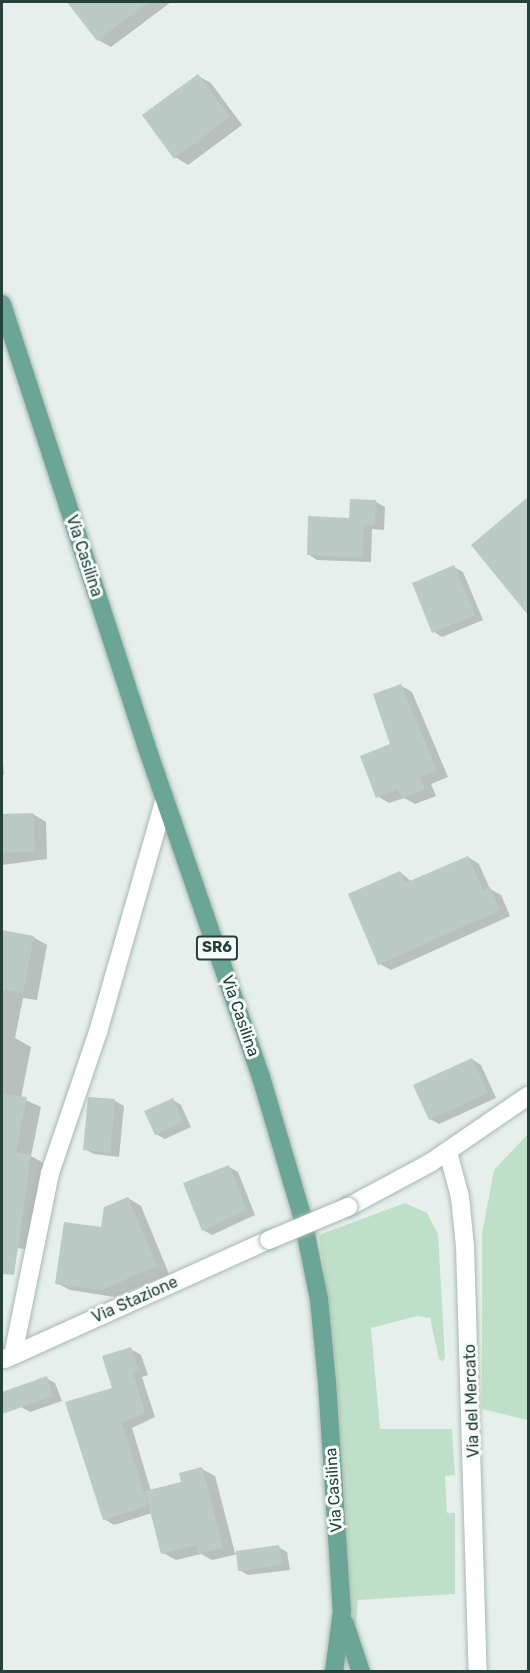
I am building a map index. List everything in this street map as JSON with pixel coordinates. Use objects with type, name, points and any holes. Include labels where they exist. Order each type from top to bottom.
[{"type":"main road","name":"Via Casilina","points":[[2,304],[165,799],[264,1086],[308,1238],[323,1339],[342,1611],[334,1671]]},
{"type":"main road","name":"Via Casilina","points":[[342,1611],[362,1671]]},
{"type":"street","points":[[7,1358],[50,1173],[98,1032],[165,799]]},
{"type":"street","name":"Via Stazione","points":[[7,1358],[269,1240],[348,1207],[448,1152],[528,1096]]},
{"type":"street","name":"Via del Mercato","points":[[448,1152],[458,1182],[465,1246],[476,1495],[478,1671]]},
{"type":"street","name":"Via del Mercato","points":[[468,1671],[477,1652]]},
{"type":"green space","points":[[528,1134],[528,1420],[482,1409],[482,1234],[494,1170]]},
{"type":"green space","points":[[405,1203],[427,1213],[438,1234],[445,1357],[443,1362],[439,1359],[430,1318],[417,1316],[371,1328],[380,1429],[452,1429],[455,1475],[445,1476],[447,1513],[455,1513],[455,1594],[358,1600],[356,1626],[347,1625],[336,1366],[319,1235]]},
{"type":"building","points":[[67,2],[149,2],[97,41]]},
{"type":"building","points":[[198,74],[230,117],[174,159],[142,115]]},
{"type":"building","points":[[528,497],[528,615],[471,545]]},
{"type":"building","points":[[350,499],[376,500],[375,525],[364,525],[362,558],[307,555],[308,516],[349,518]]},
{"type":"building","points":[[454,565],[475,615],[432,633],[412,583]]},
{"type":"building","points":[[401,684],[437,771],[420,777],[425,789],[402,799],[398,789],[376,798],[360,756],[390,744],[373,694]]},
{"type":"building","points":[[33,813],[35,852],[2,853],[2,814]]},
{"type":"building","points":[[468,856],[483,890],[490,887],[500,910],[378,965],[348,894],[400,871],[405,883]]},
{"type":"building","points":[[2,930],[34,936],[23,993],[2,989]]},
{"type":"building","points":[[472,1058],[488,1093],[429,1120],[413,1085]]},
{"type":"building","points":[[2,1094],[27,1097],[16,1152],[31,1155],[14,1275],[2,1274]]},
{"type":"building","points":[[88,1097],[115,1099],[110,1153],[83,1150]]},
{"type":"building","points":[[173,1098],[183,1122],[155,1135],[144,1111]]},
{"type":"building","points":[[229,1165],[247,1210],[202,1231],[183,1183]]},
{"type":"building","points":[[128,1197],[157,1266],[101,1290],[55,1284],[64,1222],[101,1227],[104,1207]]},
{"type":"building","points":[[131,1347],[138,1370],[133,1372],[145,1412],[122,1423],[148,1506],[103,1520],[65,1402],[112,1388],[102,1356]]},
{"type":"building","points":[[47,1376],[53,1396],[2,1414],[2,1392]]},
{"type":"building","points":[[202,1467],[223,1548],[198,1554],[196,1545],[161,1554],[145,1491],[181,1482],[179,1473]]},
{"type":"building","points":[[279,1545],[282,1565],[238,1571],[236,1551]]}]
